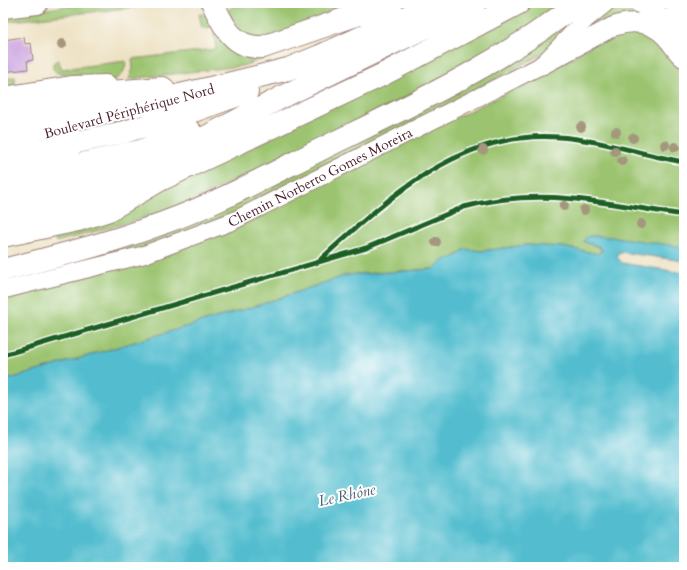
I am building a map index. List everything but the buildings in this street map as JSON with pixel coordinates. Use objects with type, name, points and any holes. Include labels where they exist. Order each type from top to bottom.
[{"type":"highway","points":[[3,7],[37,3]]},
{"type":"highway","points":[[213,4],[222,23],[233,38],[253,48],[263,47],[391,3]]},
{"type":"highway","points":[[3,119],[77,102],[232,83],[402,3]]},
{"type":"highway","name":"Boulevard Périphérique Nord","points":[[3,136],[288,69],[437,3]]},
{"type":"highway","points":[[3,198],[143,166],[168,157],[282,98],[475,3]]},
{"type":"highway","points":[[3,215],[160,180],[382,75],[519,3]]},
{"type":"highway","points":[[3,270],[120,239],[165,223],[222,198],[403,109],[494,61],[547,27],[578,3]]},
{"type":"highway","points":[[3,158],[124,132],[210,106],[256,89],[288,69]]},
{"type":"highway","name":"Boulevard Périphérique Nord","points":[[3,98],[72,87],[232,83]]},
{"type":"highway","name":"Boulevard Périphérique Nord","points":[[3,109],[74,94],[232,83]]},
{"type":"highway","name":"Boulevard Périphérique Nord","points":[[3,127],[76,110],[232,83]]},
{"type":"highway","name":"Boulevard Périphérique Nord","points":[[3,142],[84,125],[232,83]]},
{"type":"highway","points":[[3,167],[141,136],[282,98]]},
{"type":"highway","points":[[3,176],[141,144],[282,98]]},
{"type":"highway","points":[[3,236],[78,220],[108,210],[160,180],[282,98]]},
{"type":"highway","points":[[3,182],[140,151],[282,98]]},
{"type":"highway","points":[[3,190],[141,158],[282,98]]},
{"type":"highway","points":[[3,207],[155,174],[282,98]]},
{"type":"highway","points":[[3,150],[66,137],[88,139]]},
{"type":"highway","points":[[3,224],[138,194]]},
{"type":"highway","points":[[3,265],[38,261]]},
{"type":"main road","name":"Chemin Norberto Gomes Moreira","points":[[3,290],[143,255],[233,221],[542,65],[586,20],[606,3]]},
{"type":"main road","points":[[639,3],[656,12],[663,18],[672,30],[684,53]]},
{"type":"main road","points":[[674,3],[684,26]]},
{"type":"main road","points":[[542,65],[612,27],[619,24],[634,22],[644,24],[660,31],[684,58]]},
{"type":"green space","points":[[90,3],[171,3],[3,22],[3,15]]},
{"type":"green space","points":[[258,3],[372,3],[250,42],[226,12],[232,7]]},
{"type":"green space","points":[[528,3],[573,3],[491,57],[195,200],[155,215],[56,242],[52,232]]},
{"type":"green space","points":[[587,3],[593,3],[542,54],[334,165],[226,219],[134,253],[3,283],[3,277],[94,257]]},
{"type":"green space","points":[[606,10],[638,10],[653,21],[571,44]]},
{"type":"green space","points":[[199,14],[209,15],[229,42],[329,31],[263,59],[242,66],[129,79],[133,69],[132,59],[216,49],[213,27],[202,28]]},
{"type":"green space","points":[[645,30],[684,68],[684,247],[590,236],[584,240],[586,243],[601,248],[599,254],[562,247],[526,245],[482,251],[465,249],[433,269],[347,275],[259,305],[3,381],[3,298],[244,222],[543,75],[612,33]]},
{"type":"green space","points":[[58,60],[62,69],[126,61],[123,72],[114,80],[57,73],[53,69],[53,63]]},
{"type":"green space","points":[[15,77],[15,87],[3,90],[3,78]]},
{"type":"water","name":"Le Rhône","points":[[590,236],[614,237],[684,247],[684,261],[621,252],[618,253],[617,257],[622,263],[684,273],[684,567],[3,567],[3,381],[259,305],[347,275],[433,269],[442,261],[457,256],[465,249],[482,251],[526,245],[562,247],[599,254],[602,250],[599,246],[584,242],[585,238]]},
{"type":"cycle path","points":[[321,259],[400,191],[429,172],[459,156],[490,144],[524,137],[559,137],[591,141],[684,162]]},
{"type":"cycle path","points":[[3,355],[366,248],[464,207],[493,201],[548,197],[601,202],[684,215]]}]
